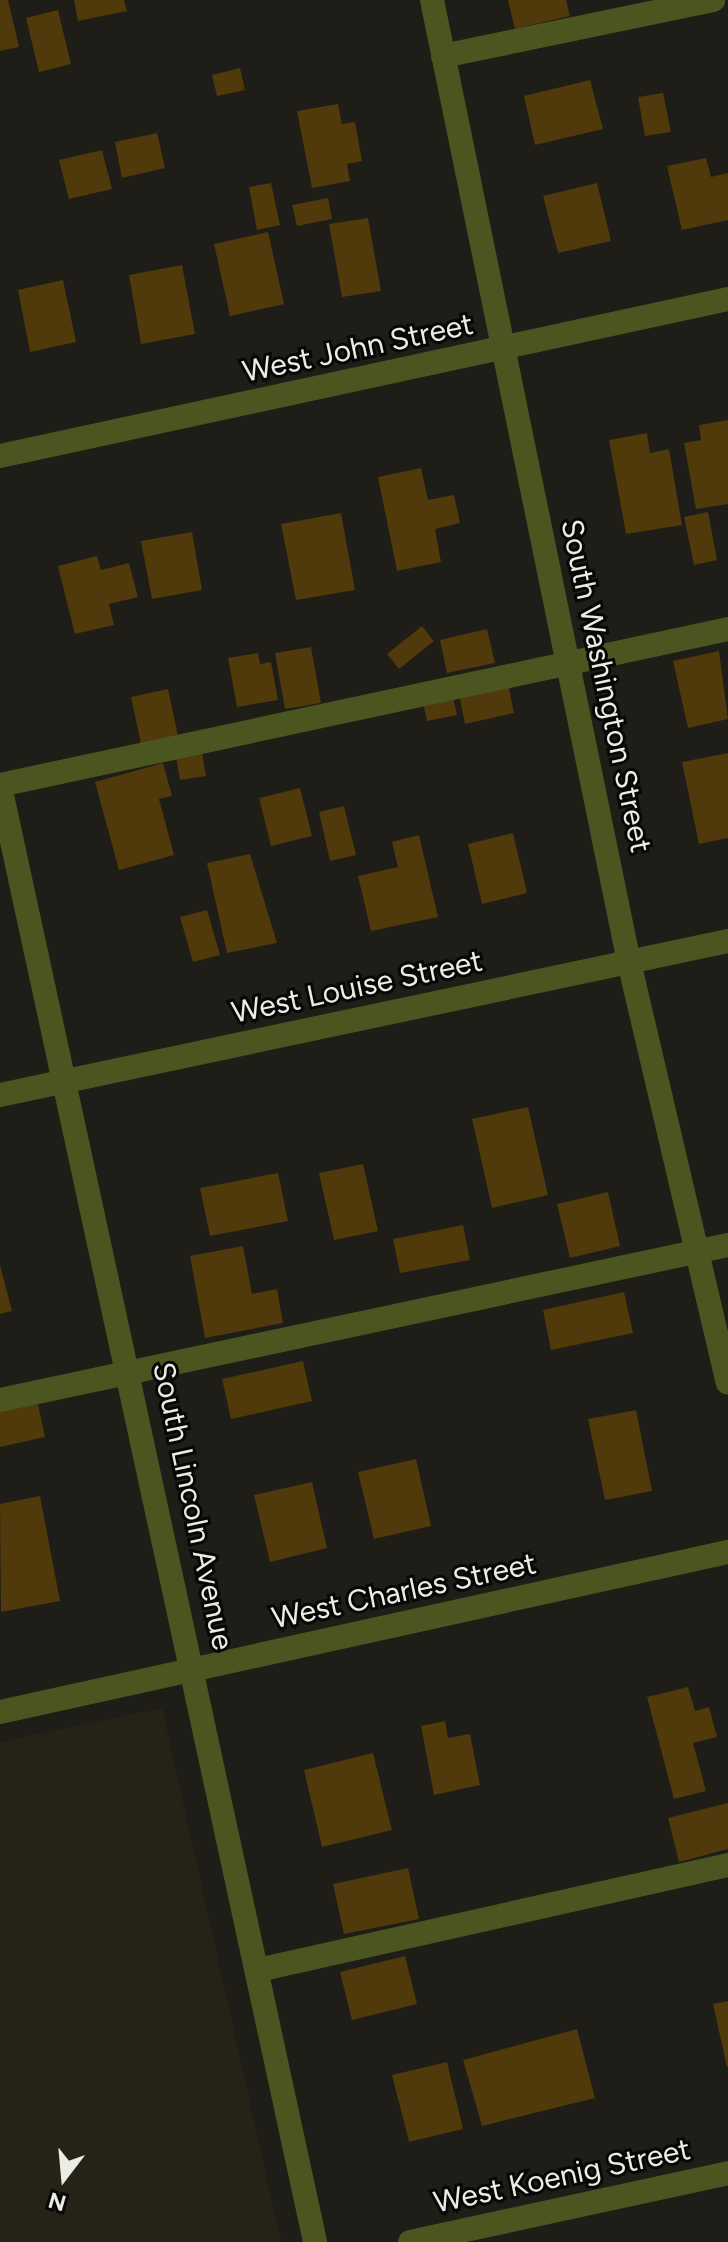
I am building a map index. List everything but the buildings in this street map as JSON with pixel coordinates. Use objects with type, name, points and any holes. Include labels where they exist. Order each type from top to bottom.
[{"type":"street","name":"South Washington Street","points":[[432,0],[629,962],[728,1383]]},
{"type":"street","points":[[443,56],[713,0]]},
{"type":"street","name":"West John Street","points":[[0,456],[504,350],[728,299]]},
{"type":"street","points":[[0,785],[728,629]]},
{"type":"street","name":"South Lincoln Avenue","points":[[0,785],[196,1669],[315,2242]]},
{"type":"street","name":"West Louise Street","points":[[0,1095],[728,941]]},
{"type":"street","points":[[0,1400],[728,1245]]},
{"type":"street","name":"West Charles Street","points":[[0,1712],[728,1552]]},
{"type":"street","points":[[258,1970],[728,1865]]},
{"type":"street","name":"West Koenig Street","points":[[410,2242],[728,2173]]},
{"type":"shaded area","points":[[162,1708],[281,2242],[0,2242],[0,1742]]}]
